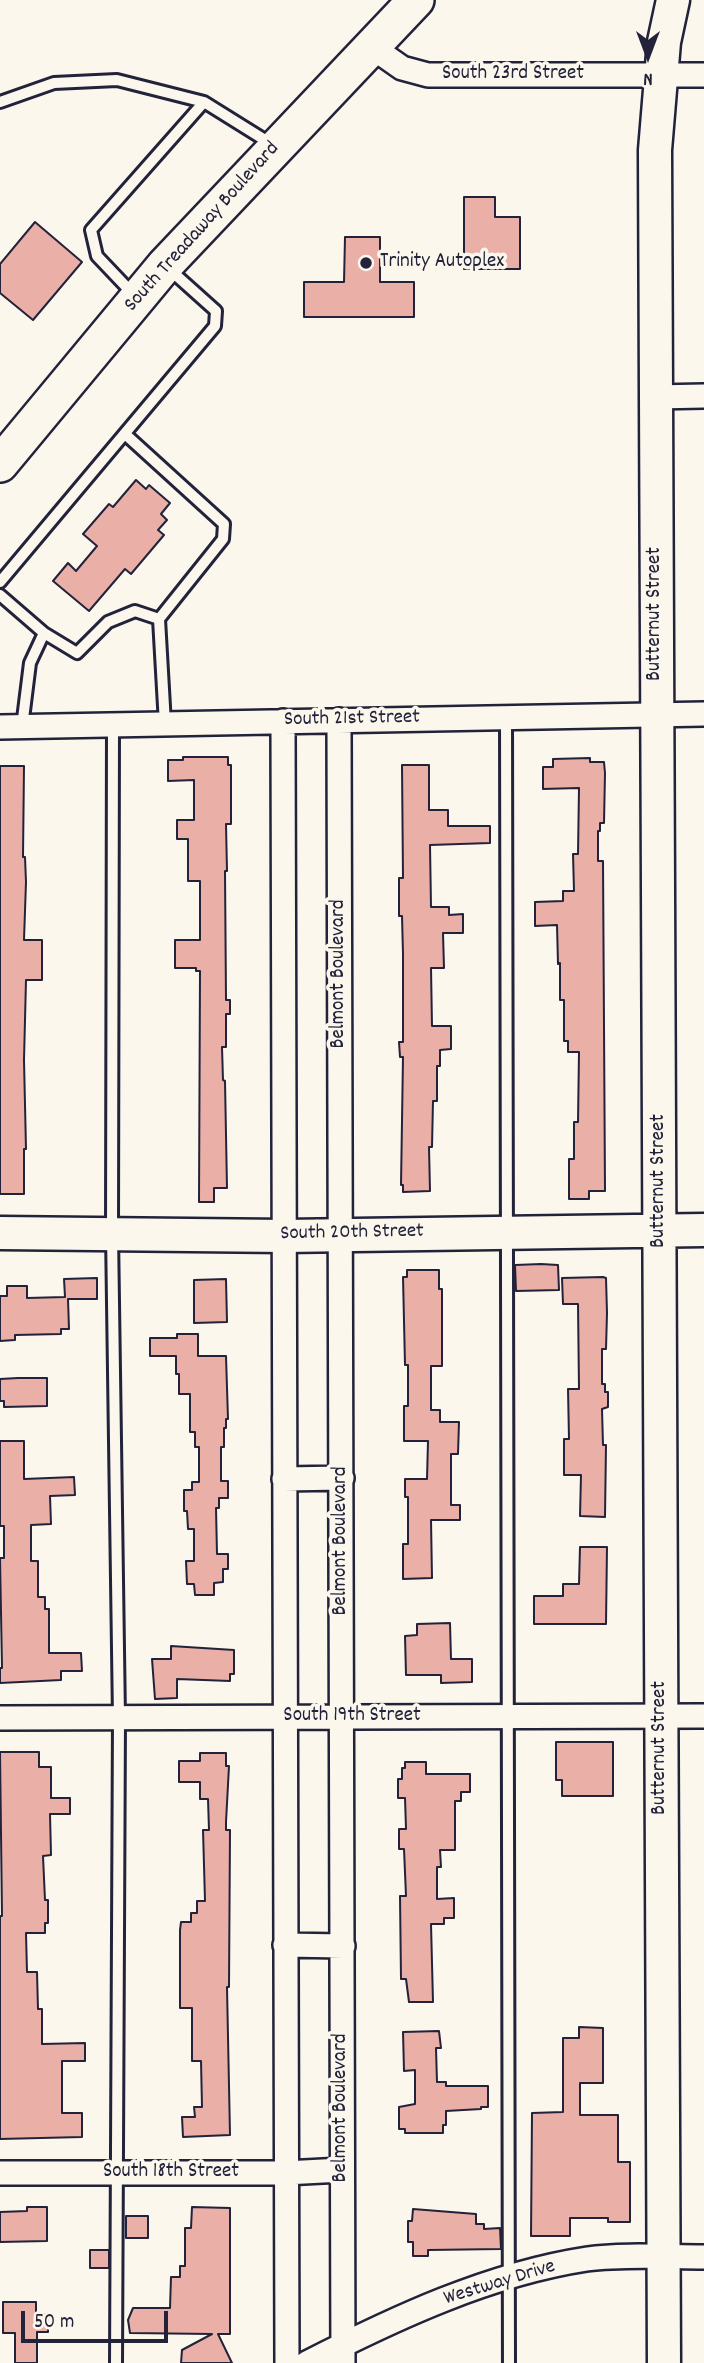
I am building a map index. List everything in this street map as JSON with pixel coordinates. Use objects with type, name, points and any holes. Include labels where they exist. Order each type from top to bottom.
[{"type":"main road","name":"South Treadaway Boulevard","points":[[0,464],[165,265],[416,0]]},
{"type":"street","name":"Butternut Street","points":[[664,2363],[654,397],[655,150],[660,76],[671,2]]},
{"type":"street","name":"South 23rd Street","points":[[372,47],[402,68],[428,75],[704,75]]},
{"type":"street","points":[[654,397],[704,396]]},
{"type":"street","name":"South 21st Street","points":[[11,727],[704,714]]},
{"type":"street","name":"Belmont Boulevard","points":[[339,720],[343,2354]]},
{"type":"street","points":[[283,721],[287,2363]]},
{"type":"street","name":"South 20th Street","points":[[0,1233],[285,1236],[704,1230]]},
{"type":"street","points":[[284,1479],[342,1478]]},
{"type":"street","name":"South 19th Street","points":[[0,1718],[704,1716]]},
{"type":"street","points":[[285,1945],[343,1946]]},
{"type":"street","name":"South 18th Street","points":[[0,2173],[285,2173],[342,2170]]},
{"type":"street","name":"Westway Drive","points":[[307,2363],[343,2354],[454,2296],[526,2271],[589,2259],[704,2257]]},
{"type":"lane","points":[[0,102],[54,83],[117,80],[204,102],[276,146]]},
{"type":"lane","points":[[138,299],[97,256],[91,230],[204,102]]},
{"type":"lane","points":[[0,582],[215,326],[216,311],[165,265]]},
{"type":"lane","points":[[125,434],[224,524],[223,540],[159,619],[165,724]]},
{"type":"lane","points":[[0,594],[44,632],[77,653],[108,622],[135,611],[159,619]]},
{"type":"lane","points":[[11,727],[30,663],[44,632]]},
{"type":"lane","points":[[506,717],[509,2363]]},
{"type":"lane","points":[[113,725],[112,1233],[118,1718],[116,2363]]},
{"type":"building","points":[[464,197],[495,197],[495,217],[520,217],[520,269],[464,269]]},
{"type":"building","points":[[35,222],[82,262],[33,320],[0,293],[0,264]]},
{"type":"building","points":[[345,237],[380,237],[380,282],[414,282],[414,317],[304,317],[304,282],[344,282]]},
{"type":"building","points":[[136,480],[146,489],[149,485],[170,503],[161,514],[167,520],[158,530],[164,535],[131,574],[125,569],[89,611],[53,581],[68,563],[76,571],[97,546],[83,534],[109,504],[113,507]]},
{"type":"building","points":[[183,757],[228,757],[228,765],[231,765],[231,824],[226,824],[225,871],[226,1000],[230,1000],[230,1014],[226,1014],[226,1047],[222,1047],[227,1188],[214,1188],[214,1202],[199,1202],[200,971],[196,971],[196,968],[175,968],[175,940],[200,940],[200,881],[188,881],[188,839],[177,839],[177,820],[194,820],[194,780],[168,781],[168,760],[183,760]]},
{"type":"building","points":[[590,758],[590,762],[604,762],[605,773],[604,823],[600,823],[598,831],[598,861],[603,861],[605,1191],[589,1191],[589,1199],[569,1199],[569,1159],[574,1159],[574,1122],[578,1122],[579,1052],[568,1052],[568,1041],[564,1041],[564,1000],[560,1000],[557,925],[535,926],[535,902],[563,901],[563,891],[574,891],[573,854],[578,854],[579,788],[543,789],[543,767],[553,767],[553,759]]},
{"type":"building","points":[[402,765],[429,765],[429,810],[448,810],[448,826],[490,826],[490,843],[430,845],[431,907],[449,907],[449,915],[463,914],[463,933],[443,933],[444,968],[431,968],[432,1026],[451,1026],[451,1049],[440,1050],[440,1066],[437,1066],[437,1101],[433,1101],[432,1147],[429,1147],[430,1191],[403,1192],[403,1057],[400,1057],[399,1042],[403,1042],[402,916],[399,916],[399,878],[403,878]]},
{"type":"building","points":[[0,766],[24,766],[24,940],[42,940],[42,980],[26,980],[24,1194],[0,1194]]},
{"type":"building","points":[[515,1265],[558,1265],[559,1290],[516,1291]]},
{"type":"building","points":[[407,1270],[439,1270],[439,1289],[442,1289],[442,1366],[431,1366],[431,1410],[440,1410],[440,1422],[459,1422],[458,1454],[451,1454],[451,1505],[460,1505],[460,1520],[431,1520],[432,1578],[403,1579],[403,1544],[408,1544],[408,1497],[405,1497],[405,1479],[427,1479],[428,1441],[404,1441],[404,1406],[408,1406],[408,1365],[405,1365],[403,1277],[407,1277]]},
{"type":"building","points":[[97,1278],[97,1299],[68,1299],[69,1329],[61,1329],[61,1334],[15,1335],[15,1340],[0,1341],[0,1296],[7,1296],[7,1286],[27,1286],[27,1298],[65,1297],[64,1279]]},
{"type":"building","points":[[562,1278],[606,1278],[607,1313],[606,1349],[602,1349],[602,1384],[605,1384],[605,1392],[608,1392],[608,1407],[602,1409],[603,1445],[606,1445],[605,1517],[580,1516],[581,1475],[564,1475],[564,1439],[569,1439],[568,1389],[579,1389],[578,1304],[563,1304]]},
{"type":"building","points":[[226,1279],[227,1322],[194,1323],[194,1280]]},
{"type":"building","points":[[177,1334],[198,1334],[198,1356],[226,1356],[228,1419],[224,1428],[224,1447],[221,1447],[221,1481],[228,1481],[228,1498],[219,1498],[219,1508],[216,1508],[217,1554],[228,1554],[228,1569],[223,1569],[223,1582],[214,1583],[214,1595],[195,1595],[194,1584],[187,1584],[186,1561],[194,1561],[194,1529],[188,1529],[187,1511],[184,1511],[184,1490],[192,1490],[192,1482],[199,1482],[199,1447],[195,1447],[195,1432],[190,1432],[190,1394],[179,1394],[176,1356],[150,1356],[150,1338],[177,1338]]},
{"type":"building","points":[[47,1378],[47,1406],[4,1407],[4,1401],[0,1401],[0,1379]]},
{"type":"building","points":[[0,1441],[24,1441],[24,1479],[74,1477],[75,1495],[50,1496],[51,1524],[31,1525],[31,1561],[38,1561],[38,1597],[45,1597],[45,1609],[49,1609],[49,1653],[81,1653],[82,1671],[61,1671],[61,1680],[0,1683],[0,1558],[4,1558],[4,1526],[0,1526]]},
{"type":"building","points":[[580,1547],[607,1547],[606,1624],[534,1624],[534,1596],[563,1596],[563,1584],[579,1584]]},
{"type":"building","points":[[450,1623],[451,1659],[472,1659],[472,1682],[441,1683],[441,1675],[406,1675],[405,1636],[417,1635],[417,1624]]},
{"type":"building","points":[[171,1646],[234,1650],[234,1674],[230,1674],[230,1681],[177,1679],[177,1698],[155,1699],[152,1659],[171,1659]]},
{"type":"building","points":[[556,1742],[613,1742],[613,1796],[562,1796],[562,1780],[556,1780]]},
{"type":"building","points":[[0,1752],[39,1752],[39,1767],[51,1767],[51,1798],[70,1798],[70,1814],[50,1814],[51,1855],[43,1856],[48,1923],[45,1923],[45,1933],[26,1933],[27,1972],[37,1972],[38,2009],[42,2009],[42,2044],[85,2043],[85,2061],[62,2061],[62,2113],[82,2113],[82,2137],[0,2139]]},
{"type":"building","points":[[200,1753],[226,1753],[226,1766],[229,1766],[226,1830],[230,1830],[227,1987],[230,2135],[183,2137],[182,2117],[195,2117],[194,2107],[202,2107],[201,2061],[192,2061],[192,2008],[180,2008],[180,1930],[181,1922],[191,1922],[191,1913],[197,1913],[197,1901],[205,1901],[203,1830],[209,1830],[208,1799],[200,1799],[200,1782],[179,1782],[179,1761],[200,1761]]},
{"type":"building","points":[[405,1762],[426,1762],[426,1774],[470,1774],[470,1792],[461,1792],[461,1801],[455,1801],[455,1850],[440,1850],[441,1867],[437,1867],[437,1899],[454,1898],[454,1918],[444,1918],[444,1924],[431,1924],[433,2002],[409,2002],[406,1979],[401,1979],[400,1896],[406,1896],[404,1849],[399,1849],[399,1829],[406,1829],[405,1798],[398,1798],[398,1779],[402,1779]]},
{"type":"building","points":[[579,2027],[603,2028],[603,2083],[580,2083],[580,2115],[618,2115],[618,2162],[630,2162],[630,2222],[608,2222],[608,2218],[570,2218],[570,2236],[531,2236],[532,2113],[563,2112],[563,2038],[579,2038]]},
{"type":"building","points":[[439,2031],[441,2048],[436,2048],[437,2082],[446,2082],[446,2086],[488,2086],[488,2107],[446,2111],[443,2133],[405,2133],[405,2129],[399,2129],[399,2107],[415,2104],[415,2070],[404,2071],[403,2032]]},
{"type":"building","points":[[27,2207],[47,2207],[47,2241],[0,2242],[0,2212],[27,2211]]},
{"type":"building","points":[[192,2207],[230,2208],[230,2334],[218,2334],[232,2363],[181,2363],[182,2350],[212,2334],[130,2333],[128,2320],[133,2308],[170,2308],[171,2277],[180,2277],[180,2266],[185,2266],[185,2228],[191,2228]]},
{"type":"building","points":[[413,2209],[476,2214],[476,2224],[484,2224],[484,2229],[500,2228],[501,2249],[428,2250],[428,2256],[413,2256],[413,2242],[408,2242],[408,2221],[412,2221]]},
{"type":"building","points":[[126,2216],[148,2216],[148,2238],[126,2238]]},
{"type":"building","points":[[90,2250],[109,2250],[109,2268],[90,2268]]},
{"type":"building","points":[[3,2302],[36,2302],[36,2314],[48,2314],[48,2332],[37,2332],[37,2363],[15,2363],[15,2333],[3,2333]]},
{"type":"place","name":"Trinity Autoplex","points":[[366,263]]}]
